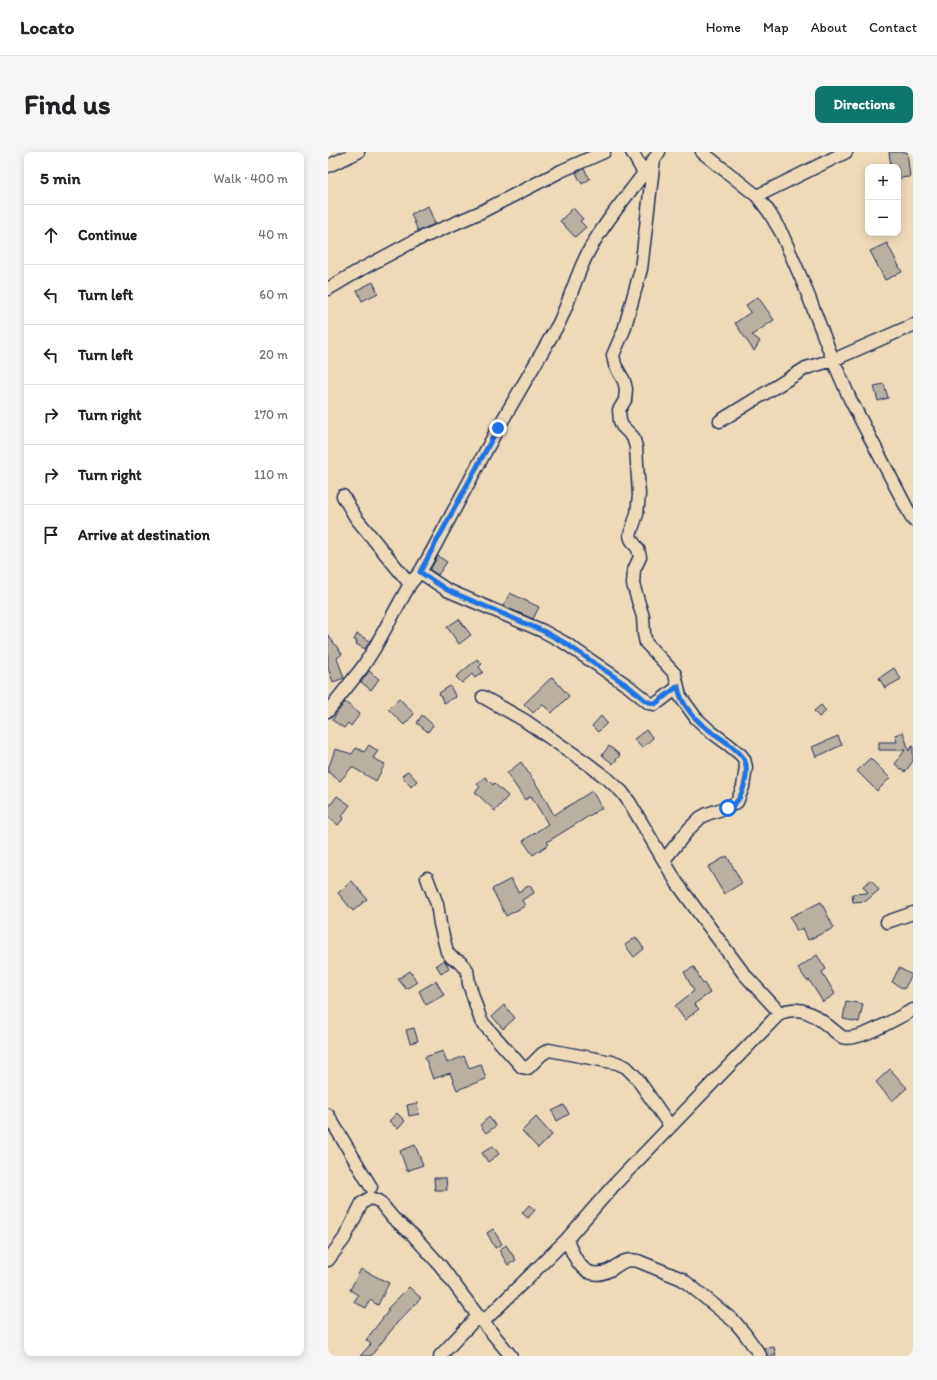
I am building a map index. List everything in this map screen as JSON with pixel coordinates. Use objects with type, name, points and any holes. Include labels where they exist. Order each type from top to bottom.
[{"type":"street","points":[[328,166],[358,152]]},
{"type":"street","points":[[328,289],[414,241],[481,212],[561,171],[604,152]]},
{"type":"street","points":[[632,152],[644,173]]},
{"type":"street","points":[[702,152],[757,196],[769,212],[782,234],[806,287],[833,360],[850,399],[912,517]]},
{"type":"street","points":[[757,196],[846,152]]},
{"type":"street","points":[[328,711],[362,668],[374,650],[410,584],[420,572],[498,428],[559,323],[568,305],[576,278],[591,247],[657,156]]},
{"type":"street","points":[[657,156],[641,269],[624,330],[613,355],[615,365],[624,381],[626,389],[625,400],[619,410],[620,421],[622,426],[633,437],[636,447],[639,495],[637,514],[630,535],[638,549],[640,557],[634,570],[633,584],[643,617],[646,642],[674,674],[680,696],[696,718],[744,759],[746,767],[746,776],[742,793],[737,802],[728,808],[707,814],[700,818],[664,860]]},
{"type":"street","points":[[720,421],[806,368],[833,360],[913,325]]},
{"type":"street","points":[[343,496],[356,518],[410,584]]},
{"type":"street","points":[[420,572],[447,590],[543,631],[565,643],[628,686],[649,703],[655,704],[678,686]]},
{"type":"street","points":[[483,697],[524,720],[588,764],[622,792],[630,802],[689,899],[744,974],[780,1013]]},
{"type":"street","points":[[427,878],[437,904],[441,930],[447,952],[452,958],[460,962],[467,970],[469,984],[481,1021],[522,1067],[528,1068],[542,1054],[549,1050],[617,1063],[626,1067],[636,1077],[670,1126]]},
{"type":"street","points":[[886,922],[913,913]]},
{"type":"street","points":[[440,1356],[567,1239],[614,1185],[780,1013],[794,1009],[807,1012],[842,1037],[847,1038],[860,1036],[913,1010]]},
{"type":"street","points":[[328,1115],[372,1187]]},
{"type":"street","points":[[328,1260],[344,1239],[362,1203],[366,1200],[374,1199],[379,1201],[393,1218],[413,1235],[428,1251],[480,1319],[511,1356]]},
{"type":"street","points":[[567,1239],[572,1254],[577,1262],[585,1270],[591,1273],[598,1274],[604,1272],[623,1261],[632,1259],[638,1260],[682,1279],[735,1322],[760,1355]]},
{"type":"building","points":[[889,152],[907,152],[910,177],[901,178],[901,164],[891,164]]},
{"type":"building","points":[[584,169],[590,179],[582,184],[576,173]]},
{"type":"building","points":[[428,206],[435,224],[418,231],[411,214]]},
{"type":"building","points":[[573,208],[583,219],[580,221],[586,227],[575,237],[560,221]]},
{"type":"building","points":[[887,243],[902,272],[885,280],[870,251]]},
{"type":"building","points":[[373,282],[378,293],[362,301],[357,290]]},
{"type":"building","points":[[758,297],[774,320],[752,335],[760,341],[754,351],[735,323],[751,312],[746,305]]},
{"type":"building","points":[[884,384],[888,398],[878,401],[874,386]]},
{"type":"building","points":[[438,556],[447,562],[438,575],[430,570]]},
{"type":"building","points":[[510,593],[539,607],[533,619],[503,606]]},
{"type":"building","points":[[459,619],[471,635],[459,644],[447,627]]},
{"type":"building","points":[[357,634],[370,641],[365,649],[356,644],[357,641],[354,640]]},
{"type":"building","points":[[328,635],[342,654],[337,658],[344,678],[333,682],[328,668]]},
{"type":"building","points":[[477,659],[482,664],[479,667],[483,672],[475,678],[472,674],[462,683],[456,677]]},
{"type":"building","points":[[894,668],[901,679],[885,688],[879,678]]},
{"type":"building","points":[[369,671],[379,679],[371,690],[361,682]]},
{"type":"building","points":[[552,677],[569,696],[552,713],[542,704],[533,713],[524,704]]},
{"type":"building","points":[[450,686],[456,697],[444,703],[439,693]]},
{"type":"building","points":[[399,698],[414,714],[404,725],[388,709]]},
{"type":"building","points":[[345,702],[360,714],[351,726],[348,723],[344,728],[332,720]]},
{"type":"building","points":[[821,705],[826,711],[819,717],[814,711]]},
{"type":"building","points":[[422,715],[433,725],[428,732],[417,723]]},
{"type":"building","points":[[601,716],[607,723],[598,732],[592,726]]},
{"type":"building","points":[[646,730],[653,738],[642,748],[634,739]]},
{"type":"building","points":[[903,732],[909,751],[913,745],[913,761],[905,772],[895,764],[905,750],[879,750],[879,742],[897,742],[895,735]]},
{"type":"building","points":[[838,736],[842,745],[816,757],[812,747]]},
{"type":"building","points":[[369,745],[378,751],[373,758],[385,764],[376,781],[352,767],[340,781],[328,772],[328,767],[335,749],[352,754],[356,748],[364,752]]},
{"type":"building","points":[[609,746],[620,755],[613,764],[602,755]]},
{"type":"building","points":[[870,758],[890,778],[877,791],[857,771]]},
{"type":"building","points":[[521,762],[540,790],[554,815],[592,791],[602,808],[547,842],[549,844],[533,855],[523,841],[548,824],[531,796],[525,800],[507,773]]},
{"type":"building","points":[[408,771],[417,781],[411,787],[402,776]]},
{"type":"building","points":[[485,777],[508,796],[495,811],[475,792],[480,787],[477,784]]},
{"type":"building","points":[[337,796],[350,805],[342,816],[344,818],[338,825],[328,817],[328,808]]},
{"type":"building","points":[[727,856],[742,883],[724,894],[708,867]]},
{"type":"building","points":[[511,879],[518,892],[530,885],[534,893],[522,900],[525,906],[506,916],[492,889]]},
{"type":"building","points":[[871,880],[879,890],[866,901],[853,902],[852,894],[868,893],[863,886]]},
{"type":"building","points":[[352,881],[367,899],[353,911],[338,893]]},
{"type":"building","points":[[821,902],[834,928],[808,940],[803,928],[797,931],[790,917]]},
{"type":"building","points":[[636,937],[644,949],[634,957],[625,945]]},
{"type":"building","points":[[817,955],[826,969],[822,972],[835,994],[823,1002],[809,980],[807,981],[798,968]]},
{"type":"building","points":[[444,960],[449,968],[441,973],[436,965]]},
{"type":"building","points":[[694,967],[703,984],[704,983],[710,993],[694,1004],[699,1009],[685,1020],[675,1006],[694,991],[684,972]]},
{"type":"building","points":[[899,968],[912,975],[904,989],[892,982]]},
{"type":"building","points":[[410,971],[417,982],[406,989],[398,979]]},
{"type":"building","points":[[436,981],[444,995],[426,1005],[419,991]]},
{"type":"building","points":[[846,1001],[863,1004],[859,1022],[843,1019]]},
{"type":"building","points":[[504,1005],[515,1018],[503,1029],[492,1016]]},
{"type":"building","points":[[414,1028],[418,1041],[410,1043],[406,1030]]},
{"type":"building","points":[[443,1051],[447,1063],[464,1056],[469,1068],[481,1064],[486,1079],[457,1090],[450,1073],[433,1079],[425,1057]]},
{"type":"building","points":[[890,1069],[907,1088],[892,1101],[876,1082]]},
{"type":"building","points":[[417,1103],[419,1114],[409,1116],[407,1105]]},
{"type":"building","points":[[564,1105],[569,1114],[557,1121],[552,1111]]},
{"type":"building","points":[[397,1113],[405,1121],[398,1129],[389,1121]]},
{"type":"building","points":[[489,1117],[496,1126],[486,1133],[480,1125]]},
{"type":"building","points":[[536,1117],[552,1135],[538,1148],[522,1131]]},
{"type":"building","points":[[415,1145],[423,1165],[407,1171],[400,1151]]},
{"type":"building","points":[[493,1146],[499,1154],[488,1162],[482,1153]]},
{"type":"building","points":[[434,1178],[446,1178],[447,1190],[435,1190]]},
{"type":"building","points":[[529,1205],[535,1210],[528,1218],[522,1213]]},
{"type":"building","points":[[493,1229],[502,1244],[495,1248],[487,1233]]},
{"type":"building","points":[[506,1245],[516,1260],[508,1265],[499,1250]]},
{"type":"building","points":[[361,1269],[389,1283],[378,1305],[370,1300],[366,1308],[354,1302],[358,1295],[350,1290]]},
{"type":"building","points":[[409,1287],[421,1298],[397,1323],[371,1356],[360,1356],[371,1344],[366,1340],[389,1310],[387,1309]]},
{"type":"building","points":[[774,1347],[776,1356],[767,1356],[764,1348]]},
{"type":"route","points":[[498,428],[420,572],[447,590],[522,621],[565,643],[628,686],[649,703],[655,704],[678,686],[682,700],[696,718],[744,759],[746,776],[742,793],[737,802],[728,808]]}]
